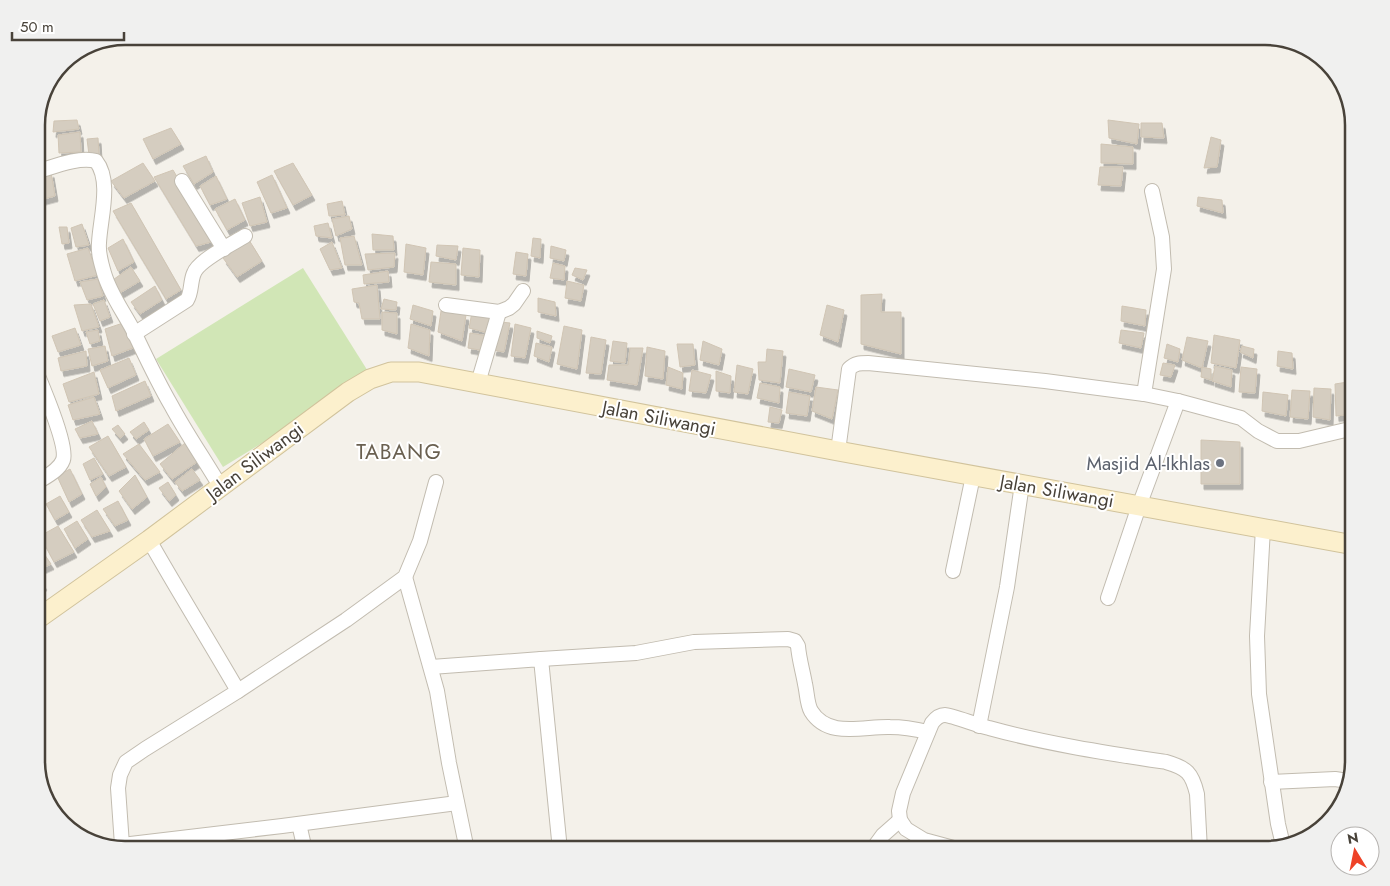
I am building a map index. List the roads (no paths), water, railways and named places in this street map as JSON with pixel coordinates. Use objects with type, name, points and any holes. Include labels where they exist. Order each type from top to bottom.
[{"type":"main road","name":"Jalan Siliwangi","points":[[45,614],[149,540],[348,392],[370,379],[391,372],[419,372],[973,476],[1345,542]]},
{"type":"street","points":[[45,169],[86,160],[96,161],[100,165],[104,184],[99,244],[104,276],[113,298],[171,405],[220,486]]},
{"type":"street","points":[[182,181],[224,249]]},
{"type":"street","points":[[1144,394],[1164,269],[1162,237],[1152,191]]},
{"type":"street","points":[[134,334],[187,300],[190,295],[194,272],[200,264],[245,236]]},
{"type":"street","points":[[446,305],[500,312],[514,304],[523,291]]},
{"type":"street","points":[[478,383],[500,312]]},
{"type":"street","points":[[838,451],[850,369],[858,363],[1045,381],[1144,394],[1242,418],[1258,431],[1277,440],[1299,441],[1345,430]]},
{"type":"street","points":[[45,395],[59,432],[64,453],[61,464],[45,477]]},
{"type":"street","points":[[1108,598],[1139,506],[1178,401]]},
{"type":"street","points":[[953,571],[973,476]]},
{"type":"street","points":[[118,840],[118,788],[120,774],[126,762],[346,620],[405,577],[420,541],[436,482]]},
{"type":"street","points":[[978,726],[1007,586],[1022,484]]},
{"type":"street","points":[[1263,528],[1258,646],[1259,694],[1282,839]]},
{"type":"street","points":[[149,540],[238,691]]},
{"type":"street","points":[[405,577],[437,691],[449,764],[465,841]]},
{"type":"street","points":[[431,667],[636,653],[694,642],[788,639],[795,641],[798,646],[810,709],[823,722],[838,729],[849,730],[888,726],[908,727],[928,732]]},
{"type":"street","points":[[541,659],[559,841]]},
{"type":"street","points":[[928,841],[906,829],[900,820],[899,811],[904,793],[932,723],[936,718],[945,715],[1010,734],[1077,748],[1166,762],[1179,766],[1190,774],[1195,786],[1200,841]]},
{"type":"street","points":[[1272,782],[1342,780]]},
{"type":"street","points":[[159,841],[457,803]]},
{"type":"street","points":[[879,841],[900,820]]},
{"type":"street","points":[[299,824],[303,841]]},
{"type":"place","name":"Masjid Al-Ikhlas","points":[[1220,463]]},
{"type":"district","name":"TABANG","points":[[399,452]]}]
